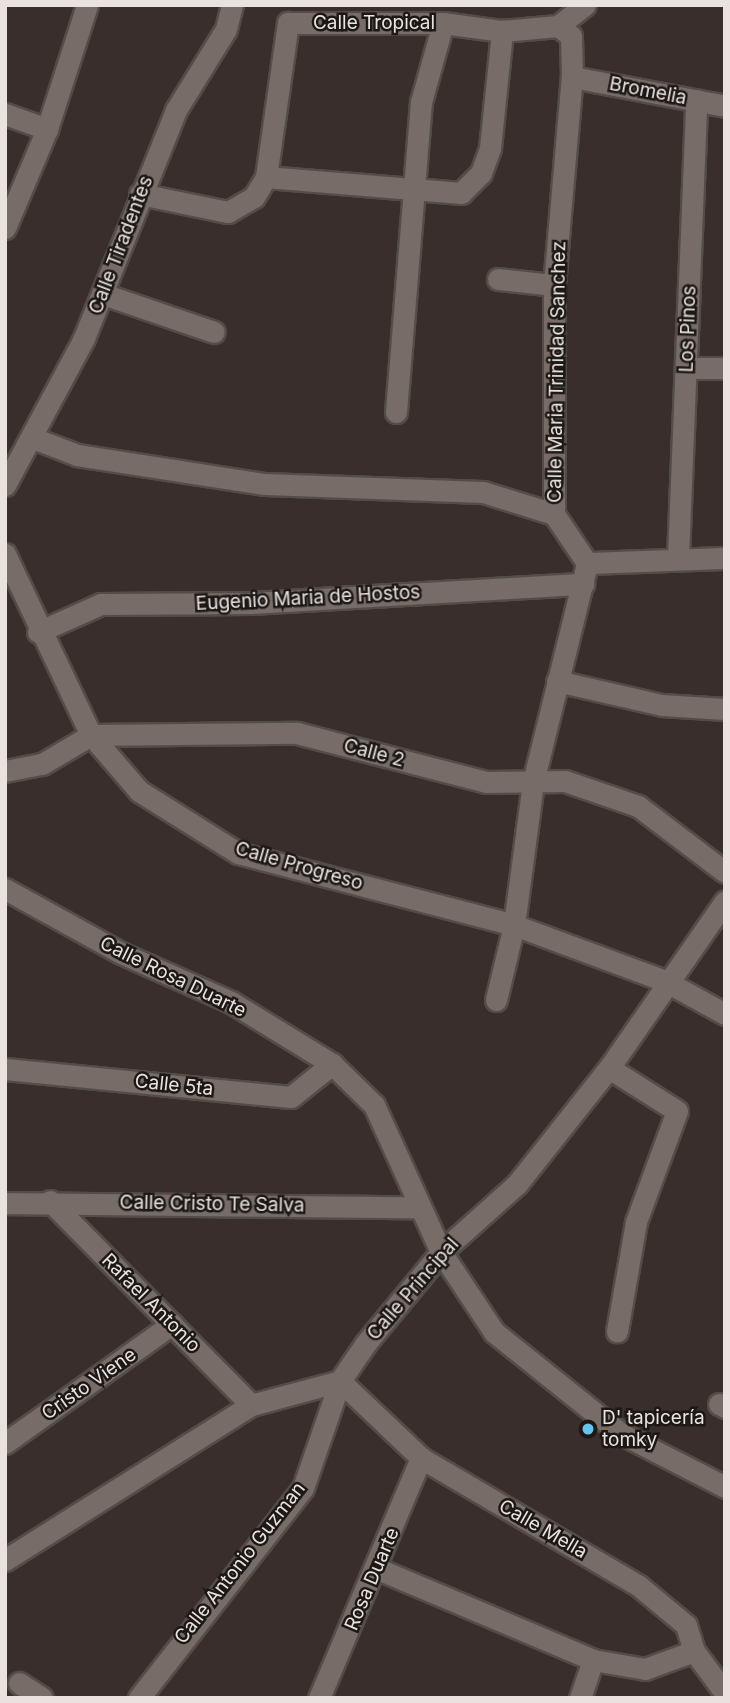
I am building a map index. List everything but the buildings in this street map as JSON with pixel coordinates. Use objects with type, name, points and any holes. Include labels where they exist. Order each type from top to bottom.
[{"type":"street","points":[[5,228],[47,129],[87,5]]},
{"type":"street","name":"Calle Tiradentes","points":[[5,485],[33,438],[103,294],[140,194],[176,110],[226,29],[232,5]]},
{"type":"street","points":[[558,26],[585,5]]},
{"type":"street","name":"Calle Tropical","points":[[140,194],[228,212],[246,207],[266,177],[288,23],[443,23],[502,32],[558,26]]},
{"type":"street","points":[[396,412],[421,102],[443,23]]},
{"type":"street","name":"Calle Maria Trinidad Sanchez","points":[[558,26],[570,36],[572,77],[554,285],[554,514],[585,573]]},
{"type":"street","points":[[266,177],[414,187],[461,193],[481,173],[490,148],[502,32]]},
{"type":"street","name":"Bromelia","points":[[572,77],[725,106]]},
{"type":"street","name":"Los Pinos","points":[[678,557],[696,100]]},
{"type":"street","points":[[5,114],[47,129]]},
{"type":"street","points":[[498,279],[554,285]]},
{"type":"street","points":[[103,294],[214,332]]},
{"type":"street","points":[[687,368],[725,369]]},
{"type":"street","points":[[33,438],[77,455],[265,484],[483,492],[554,514]]},
{"type":"street","name":"Calle Progreso","points":[[5,554],[38,632],[91,734],[139,791],[238,853],[514,925],[665,981],[725,1014]]},
{"type":"street","name":"Eugenio Maria de Hostos","points":[[38,632],[101,604],[251,603],[585,573],[678,557],[725,558]]},
{"type":"street","points":[[496,1000],[514,925],[533,782],[585,573]]},
{"type":"street","points":[[557,681],[662,705],[725,709]]},
{"type":"street","name":"Calle 2","points":[[91,734],[297,733],[486,782],[565,781],[638,806],[725,872]]},
{"type":"street","points":[[5,771],[42,764],[91,734]]},
{"type":"street","name":"Calle Rosa Duarte","points":[[5,890],[121,953],[231,1002],[331,1064],[374,1105],[440,1252],[494,1332],[620,1433],[725,1487]]},
{"type":"street","name":"Calle Principal","points":[[340,1381],[440,1252],[517,1184],[609,1068],[665,981],[725,901]]},
{"type":"street","name":"Calle 5ta","points":[[5,1069],[291,1097],[331,1064]]},
{"type":"street","points":[[609,1068],[677,1111],[636,1222],[617,1331]]},
{"type":"street","name":"Calle Cristo Te Salva","points":[[5,1203],[50,1201],[419,1207]]},
{"type":"street","name":"Rafael Antonio","points":[[50,1201],[251,1405]]},
{"type":"street","name":"Cristo Viene","points":[[5,1443],[172,1324]]},
{"type":"street","points":[[5,1560],[251,1405],[340,1381]]},
{"type":"street","name":"Calle Mella","points":[[340,1381],[421,1458],[639,1586],[685,1625],[694,1651],[725,1693]]},
{"type":"street","name":"Calle Antonio Guzman","points":[[139,1698],[303,1488],[340,1381]]},
{"type":"street","name":"Rosa Duarte","points":[[319,1698],[378,1569],[421,1458]]},
{"type":"street","points":[[378,1569],[593,1660],[645,1669],[694,1651]]},
{"type":"street","points":[[580,1698],[593,1660]]},
{"type":"street","points":[[19,1683],[42,1698]]},
{"type":"place","name":"D' tapicería tomky","points":[[588,1429]]}]
